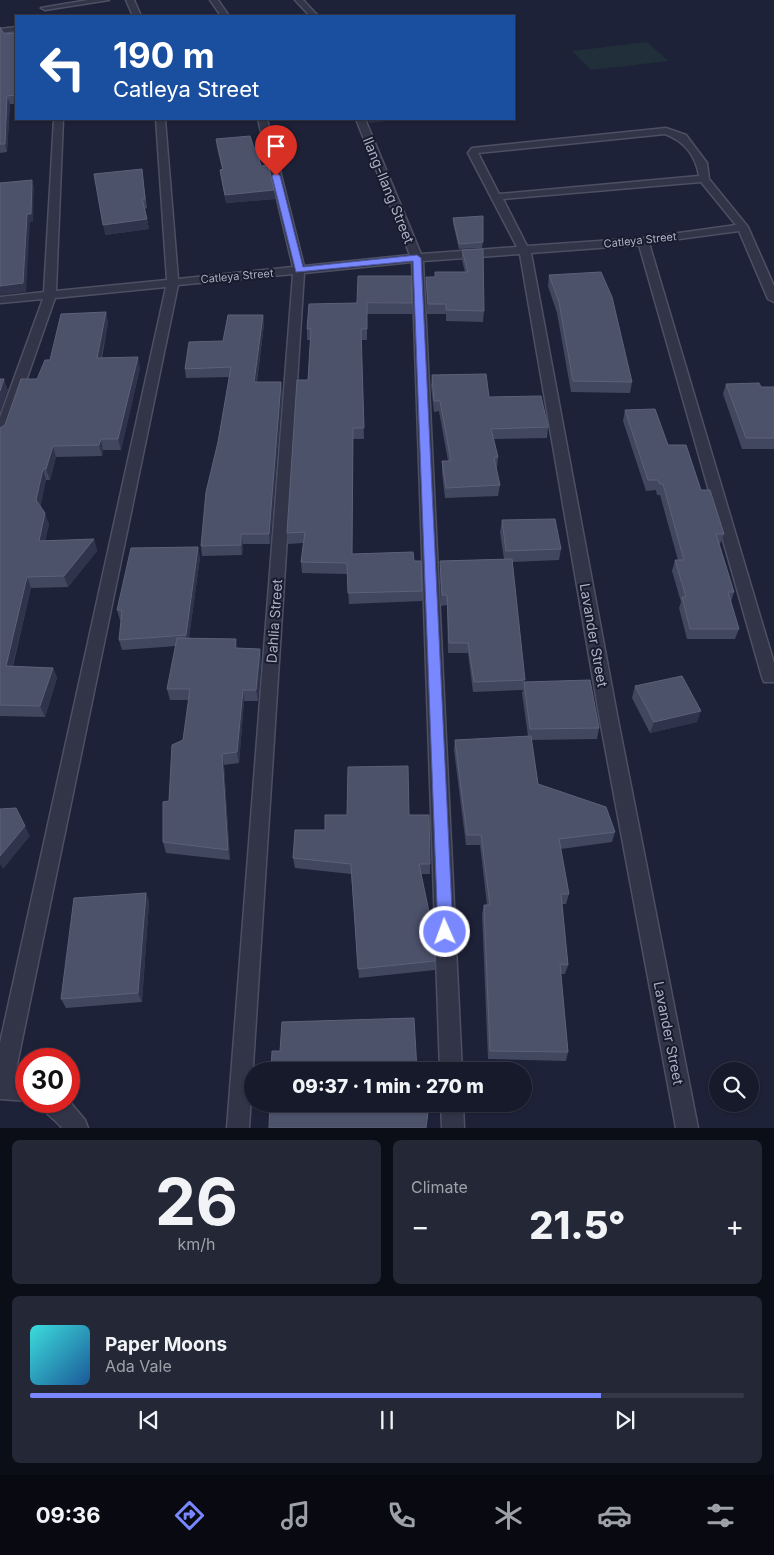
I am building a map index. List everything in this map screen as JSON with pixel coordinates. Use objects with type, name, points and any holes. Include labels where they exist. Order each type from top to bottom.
[{"type":"street","points":[[45,8],[105,0]]},
{"type":"street","points":[[130,0],[137,15]]},
{"type":"street","points":[[214,0],[224,15]]},
{"type":"street","points":[[299,0],[313,15]]},
{"type":"street","points":[[0,31],[15,29]]},
{"type":"street","points":[[0,435],[50,295],[58,120]]},
{"type":"street","points":[[15,1090],[0,1088],[173,282],[160,120]]},
{"type":"street","name":"Dahlia Street","points":[[238,1128],[299,270],[262,120]]},
{"type":"street","name":"Ilang-Ilang Street","points":[[360,120],[417,258],[451,1062]]},
{"type":"street","name":"Lavander Street","points":[[687,1128],[609,720],[525,252],[472,153],[474,150],[483,148],[666,131],[683,137],[702,163],[704,179]]},
{"type":"street","points":[[496,198],[704,179],[743,227],[774,299]]},
{"type":"street","name":"Catleya Street","points":[[0,300],[417,258],[525,252],[643,241],[743,227]]},
{"type":"street","points":[[643,241],[770,677]]},
{"type":"street","points":[[452,1112],[453,1128]]},
{"type":"street","points":[[65,1113],[77,1128]]},
{"type":"shaded area","points":[[647,42],[668,61],[591,70],[572,51]]},
{"type":"building","points":[[0,27],[4,34],[15,33],[15,95],[7,96],[5,144],[0,144]]},
{"type":"building","points":[[250,136],[254,148],[256,148],[261,166],[268,165],[274,190],[225,195],[220,170],[223,169],[216,139]]},
{"type":"building","points":[[142,169],[145,199],[142,199],[147,219],[103,225],[94,174]]},
{"type":"building","points":[[32,180],[31,214],[27,214],[23,283],[0,286],[0,183]]},
{"type":"building","points":[[483,216],[483,242],[459,244],[453,218]]},
{"type":"building","points":[[483,249],[484,311],[446,310],[446,304],[428,304],[426,277],[435,277],[435,272],[468,272],[462,250]]},
{"type":"building","points":[[601,272],[612,297],[632,382],[573,381],[559,302],[549,275]]},
{"type":"building","points":[[358,276],[411,276],[412,303],[367,303],[367,329],[361,329],[364,428],[353,428],[352,554],[413,552],[414,561],[421,561],[422,591],[348,593],[347,563],[301,562],[305,532],[287,533],[297,380],[308,380],[311,329],[307,329],[309,304],[357,303]]},
{"type":"building","points":[[106,312],[97,358],[138,357],[118,439],[101,439],[99,445],[53,446],[46,469],[43,469],[36,500],[45,513],[39,541],[94,539],[64,576],[27,577],[6,666],[53,668],[40,706],[0,705],[0,428],[5,425],[21,379],[37,379],[45,360],[50,360],[61,314]]},
{"type":"building","points":[[228,315],[263,315],[254,382],[281,382],[269,534],[241,534],[241,545],[201,546],[206,492],[218,442],[231,367],[185,369],[189,342],[223,341]]},
{"type":"building","points":[[486,374],[489,397],[541,396],[548,427],[491,429],[498,457],[494,458],[500,485],[446,488],[442,461],[451,461],[440,401],[434,401],[432,375]]},
{"type":"building","points":[[0,379],[4,379],[0,391]]},
{"type":"building","points":[[759,383],[761,387],[774,387],[774,438],[746,438],[726,384]]},
{"type":"building","points":[[655,409],[668,445],[686,445],[701,490],[710,490],[724,534],[716,534],[734,592],[728,592],[739,629],[690,629],[682,597],[686,597],[675,560],[684,560],[663,484],[660,484],[658,480],[648,480],[625,410]]},
{"type":"building","points":[[555,519],[561,549],[506,551],[502,520]]},
{"type":"building","points":[[198,547],[186,635],[119,640],[122,610],[117,610],[131,548]]},
{"type":"building","points":[[512,559],[525,680],[474,682],[468,643],[449,643],[447,595],[442,595],[440,561]]},
{"type":"building","points":[[177,638],[236,639],[235,648],[260,649],[256,690],[243,690],[237,752],[222,754],[228,850],[163,842],[163,802],[169,801],[172,745],[183,740],[190,689],[167,689]]},
{"type":"building","points":[[682,676],[701,711],[654,722],[635,686]]},
{"type":"building","points":[[590,680],[599,728],[530,729],[524,682]]},
{"type":"building","points":[[531,736],[538,784],[606,807],[615,832],[559,839],[569,894],[561,894],[568,965],[560,964],[568,1052],[490,1051],[484,905],[490,905],[481,835],[467,835],[455,740]]},
{"type":"building","points":[[408,766],[409,815],[429,815],[430,864],[419,864],[433,931],[435,961],[358,969],[351,864],[293,858],[295,830],[325,830],[325,815],[347,815],[348,767]]},
{"type":"building","points":[[16,808],[25,826],[0,856],[0,809]]},
{"type":"building","points":[[146,893],[138,993],[61,999],[74,898]]},
{"type":"building","points":[[414,1018],[416,1062],[271,1062],[272,1051],[280,1051],[282,1022]]},
{"type":"building","points":[[270,1112],[428,1112],[426,1128],[269,1128]]},
{"type":"route","points":[[276,176],[299,270],[417,258],[445,932]]}]
